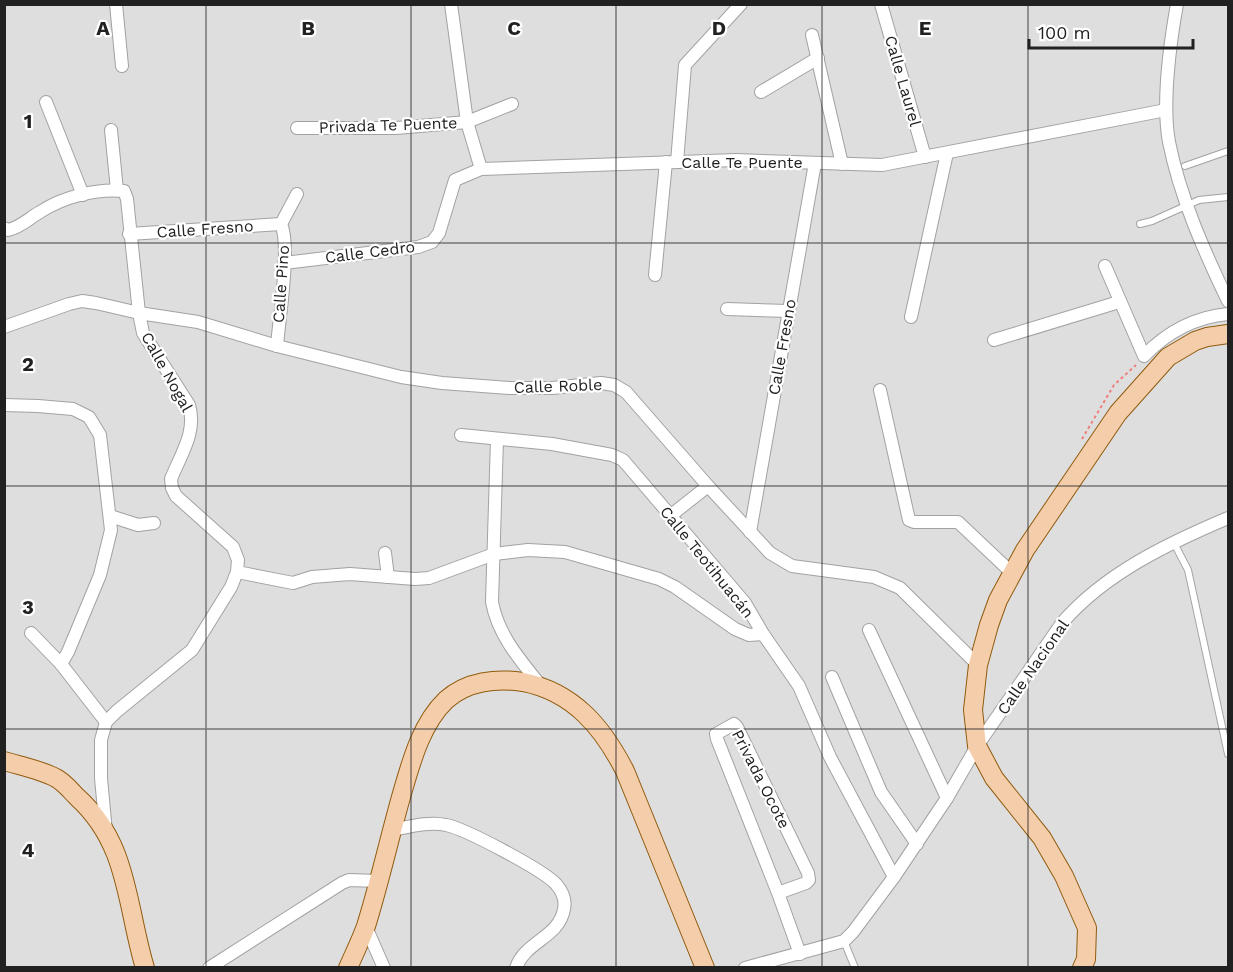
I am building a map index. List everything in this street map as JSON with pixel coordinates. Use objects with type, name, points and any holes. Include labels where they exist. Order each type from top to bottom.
[{"type":"main road","points":[[1082,968],[1086,959],[1087,928],[1064,876],[1042,838],[994,778],[977,746],[973,710],[978,665],[998,600],[1012,573],[1025,550],[1118,413],[1168,357],[1184,346],[1207,337],[1228,334]]},
{"type":"main road","points":[[348,968],[366,927],[391,830],[411,764],[423,734],[436,711],[448,699],[463,689],[490,680],[541,686],[578,708],[593,721],[613,747],[625,771],[705,968]]},
{"type":"main road","points":[[4,761],[57,779],[85,805],[106,832],[122,866],[137,942],[145,968]]},
{"type":"street","points":[[116,4],[122,66]]},
{"type":"street","points":[[451,4],[467,122],[481,169]]},
{"type":"street","points":[[655,275],[685,65],[741,4]]},
{"type":"street","name":"Calle Laurel","points":[[881,4],[925,156]]},
{"type":"street","points":[[1177,4],[1166,111],[1169,142],[1187,207],[1228,301]]},
{"type":"street","points":[[812,35],[842,164]]},
{"type":"street","points":[[761,92],[818,58]]},
{"type":"street","points":[[46,102],[83,195]]},
{"type":"street","name":"Privada Te Puente","points":[[297,128],[396,128],[467,122],[512,104]]},
{"type":"street","name":"Calle Te Puente","points":[[481,169],[736,160],[882,165],[1166,111]]},
{"type":"street","name":"Calle Nogal","points":[[111,130],[121,190],[127,199],[129,234],[143,333],[189,405],[192,416],[192,429],[171,479],[172,488],[176,496],[233,547],[238,560],[237,572]]},
{"type":"street","points":[[912,317],[947,153]]},
{"type":"street","name":"Calle Fresno","points":[[750,532],[815,163]]},
{"type":"street","name":"Calle Cedro","points":[[284,263],[418,247],[432,242],[439,233],[455,180],[481,169]]},
{"type":"street","points":[[4,228],[8,230],[18,228],[62,200],[121,190]]},
{"type":"street","points":[[281,224],[297,194]]},
{"type":"street","name":"Calle Fresno","points":[[129,234],[281,224]]},
{"type":"street","name":"Calle Pino","points":[[277,346],[284,263],[284,229],[281,224]]},
{"type":"street","points":[[1105,266],[1144,356],[1164,338],[1187,324],[1213,315],[1228,314]]},
{"type":"street","name":"Calle Roble","points":[[4,327],[82,301],[139,314],[198,322],[277,346],[401,377],[442,383],[509,388],[552,388],[601,382],[614,385],[626,392],[770,553],[792,566],[874,577],[900,588],[978,665]]},
{"type":"street","points":[[994,340],[1119,302]]},
{"type":"street","points":[[727,309],[789,312]]},
{"type":"street","points":[[880,390],[909,520],[958,522],[1012,573]]},
{"type":"street","points":[[4,405],[73,409],[89,417],[100,435],[111,530],[100,575],[68,652],[61,663]]},
{"type":"street","name":"Calle Teotihuacán","points":[[461,435],[552,444],[612,454],[623,460],[745,603],[763,634],[799,686],[830,757],[894,877]]},
{"type":"street","points":[[497,439],[492,602],[494,615],[515,652],[541,686]]},
{"type":"street","points":[[670,516],[708,486]]},
{"type":"street","points":[[110,516],[138,525],[154,523]]},
{"type":"street","name":"Calle Nacional","points":[[844,940],[853,932],[917,844],[977,746],[1062,622],[1072,611],[1100,587],[1152,554],[1228,518]]},
{"type":"street","points":[[106,832],[101,778],[101,740],[106,723],[117,711],[192,650],[231,587],[237,572],[293,583],[312,578],[350,574],[415,579],[429,578],[494,554],[528,550],[565,552],[659,579],[675,587],[735,629],[749,635],[763,634]]},
{"type":"street","points":[[385,553],[388,577]]},
{"type":"street","points":[[869,630],[947,798]]},
{"type":"street","points":[[31,633],[61,663],[106,723]]},
{"type":"street","points":[[832,677],[881,792],[917,844]]},
{"type":"street","name":"Privada Ocote","points":[[778,893],[806,883],[809,880],[808,873],[736,727],[731,724],[716,734],[717,739],[800,954]]},
{"type":"street","points":[[391,830],[446,824],[541,871],[555,883],[563,894],[565,906],[562,919],[552,933],[527,948],[519,957],[516,968]]},
{"type":"street","points":[[209,968],[342,883],[349,880],[378,881]]},
{"type":"street","points":[[366,927],[384,968]]},
{"type":"street","points":[[745,968],[844,940]]},
{"type":"lane","points":[[1185,166],[1228,151]]},
{"type":"lane","points":[[1140,224],[1187,207],[1199,200],[1228,197]]},
{"type":"lane","points":[[1174,543],[1188,570],[1228,754]]},
{"type":"lane","points":[[844,940],[855,968]]},
{"type":"shaded area","points":[[5,5],[1228,5],[1228,967],[5,967]]}]
